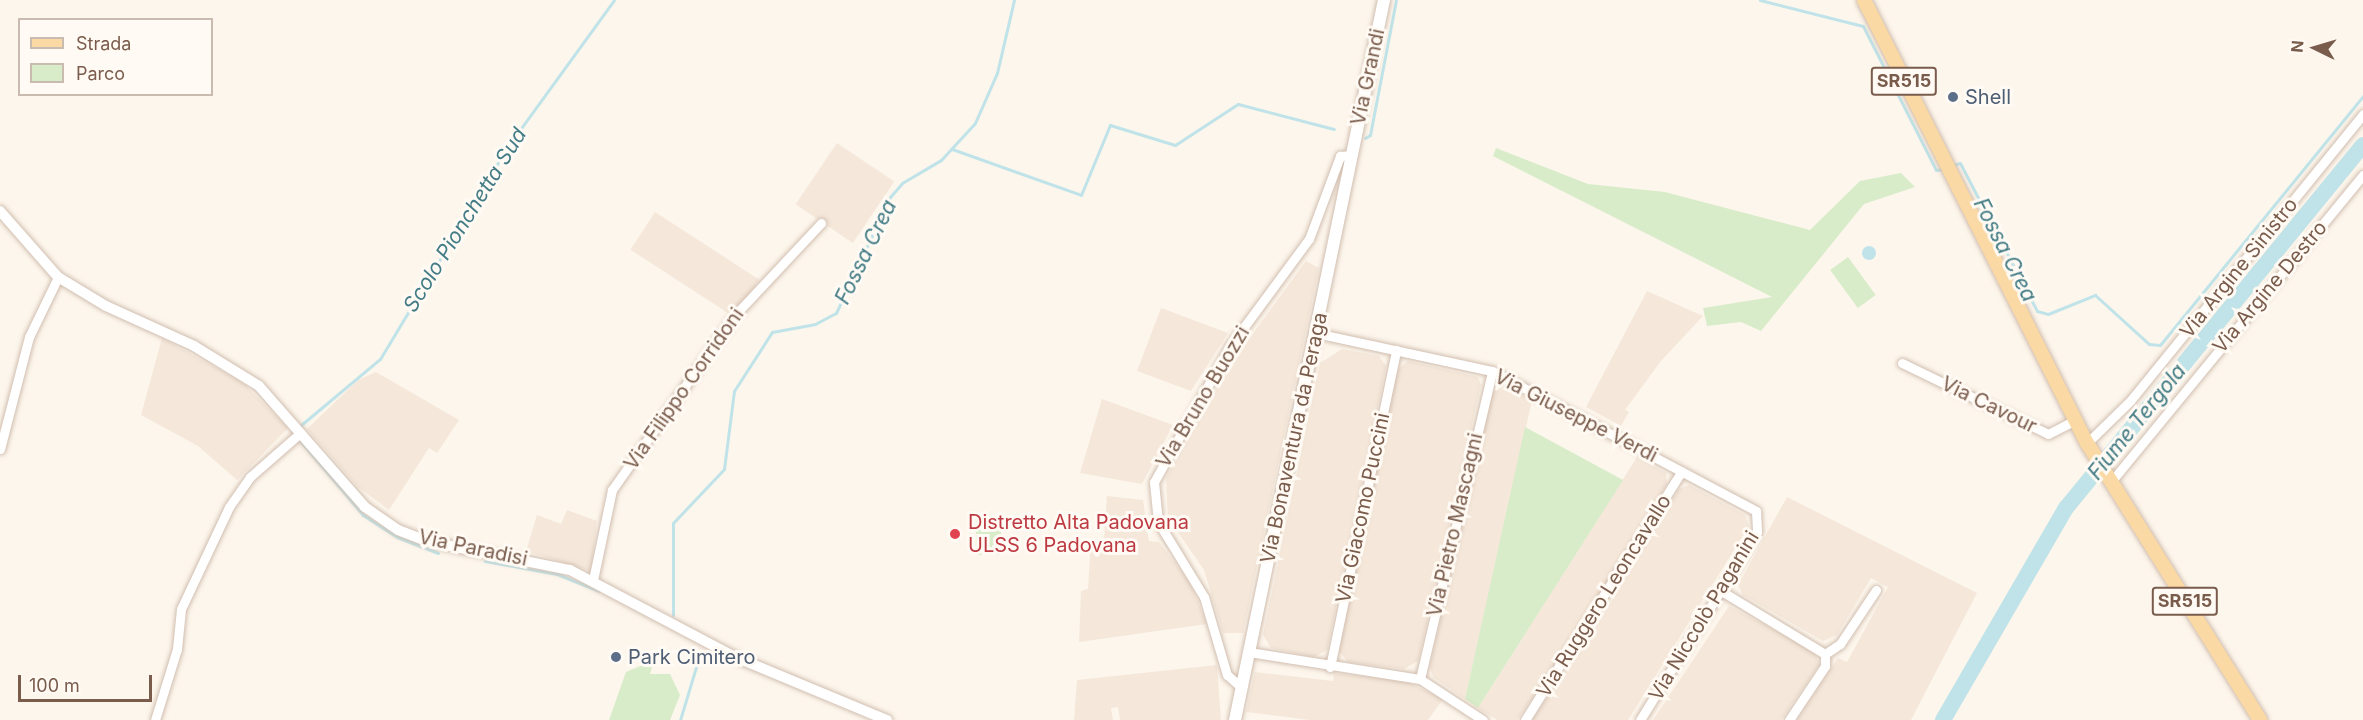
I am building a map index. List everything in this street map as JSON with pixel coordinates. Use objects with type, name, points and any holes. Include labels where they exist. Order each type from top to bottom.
[{"type":"main road","name":"Via Grandi","points":[[1352,155],[1384,0]]},
{"type":"main road","name":"SR515","points":[[1864,0],[2089,447],[2108,481],[2260,720]]},
{"type":"main road","name":"Via Bonaventura da Peraga","points":[[1235,720],[1352,155]]},
{"type":"street","name":"Via Argine Sinistro","points":[[2089,447],[2130,401],[2363,114]]},
{"type":"street","name":"Via Bruno Buozzi","points":[[1241,687],[1227,675],[1204,597],[1158,522],[1154,482],[1230,346],[1309,238],[1340,156],[1352,155]]},
{"type":"street","name":"Via Argine Destro","points":[[2108,481],[2363,175]]},
{"type":"street","name":"Via Paradisi","points":[[0,212],[58,277],[229,366],[259,386],[295,437],[365,507],[398,530],[426,542],[547,564],[593,580],[733,656],[887,720]]},
{"type":"street","name":"Via Filippo Corridoni","points":[[593,580],[612,490],[735,315],[821,223]]},
{"type":"street","points":[[0,449],[29,337],[58,277]]},
{"type":"street","name":"Via Giuseppe Verdi","points":[[1316,333],[1492,371],[1756,511]]},
{"type":"street","name":"Via Giacomo Puccini","points":[[1330,667],[1396,350]]},
{"type":"street","name":"Via Cavour","points":[[1902,363],[2048,434],[2075,420]]},
{"type":"street","name":"Via Pietro Mascagni","points":[[1420,679],[1492,371]]},
{"type":"street","points":[[155,720],[177,649],[186,596],[237,493],[295,437]]},
{"type":"street","name":"Via Ruggero Leoncavallo","points":[[1525,720],[1682,471]]},
{"type":"street","name":"Via Niccolò Paganini","points":[[1640,720],[1723,592],[1757,532],[1756,511]]},
{"type":"street","points":[[1789,720],[1825,666],[1826,654],[1840,644],[1875,590]]},
{"type":"street","points":[[1723,592],[1826,654]]},
{"type":"street","points":[[1249,652],[1330,667],[1420,679],[1483,720]]},
{"type":"shaded area","points":[[837,143],[894,182],[853,243],[796,204]]},
{"type":"shaded area","points":[[655,212],[759,280],[734,317],[630,250]]},
{"type":"shaded area","points":[[1306,261],[1319,268],[1243,633],[1223,633],[1204,570],[1168,518],[1166,478],[1230,365]]},
{"type":"shaded area","points":[[1647,291],[1703,316],[1661,361],[1625,410],[1629,412],[1621,426],[1586,407]]},
{"type":"shaded area","points":[[1161,308],[1228,333],[1191,391],[1137,371]]},
{"type":"shaded area","points":[[162,338],[243,383],[288,428],[237,480],[198,446],[141,415]]},
{"type":"shaded area","points":[[1342,349],[1379,356],[1386,366],[1327,650],[1314,657],[1271,648],[1263,635],[1320,363]]},
{"type":"shaded area","points":[[1408,361],[1478,377],[1481,385],[1418,661],[1404,669],[1348,662],[1339,651],[1397,370]]},
{"type":"shaded area","points":[[376,372],[459,420],[437,453],[429,448],[389,510],[358,487],[307,429],[358,380]]},
{"type":"shaded area","points":[[1504,386],[1532,400],[1465,699],[1433,677],[1430,667],[1484,424],[1493,392]]},
{"type":"shaded area","points":[[1102,399],[1173,425],[1142,484],[1080,473]]},
{"type":"shaded area","points":[[1637,457],[1666,473],[1667,483],[1605,590],[1517,720],[1497,720],[1478,708]]},
{"type":"shaded area","points":[[1689,485],[1745,515],[1749,526],[1628,720],[1532,720],[1599,622],[1679,489]]},
{"type":"shaded area","points":[[1107,496],[1143,500],[1149,541],[1159,542],[1190,583],[1207,624],[1079,642],[1081,591],[1088,589],[1091,540],[1104,540]]},
{"type":"shaded area","points":[[1787,497],[1977,593],[1911,720],[1797,720],[1838,658],[1847,662],[1888,587],[1871,578],[1837,635],[1823,641],[1743,595],[1738,585]]},
{"type":"shaded area","points":[[567,510],[597,521],[591,571],[526,551],[537,515],[561,524]]},
{"type":"shaded area","points":[[1729,606],[1815,652],[1819,665],[1781,720],[1653,720]]},
{"type":"shaded area","points":[[1217,665],[1221,720],[1120,720],[1118,707],[1111,708],[1113,720],[1074,720],[1077,680]]},
{"type":"shaded area","points":[[1255,672],[1333,681],[1334,673],[1405,681],[1443,699],[1428,720],[1310,720],[1246,712]]},
{"type":"green space","points":[[1496,148],[1588,184],[1665,192],[1810,230],[1860,181],[1901,173],[1915,187],[1864,204],[1761,331],[1741,322],[1707,326],[1703,308],[1772,297],[1493,156]]},
{"type":"green space","points":[[1848,257],[1876,295],[1858,308],[1830,270]]},
{"type":"green space","points":[[1525,427],[1623,480],[1478,708],[1465,699]]},
{"type":"green space","points":[[976,515],[1001,515],[1001,555],[976,555]]},
{"type":"green space","points":[[645,664],[652,667],[650,674],[670,674],[680,695],[670,720],[609,720],[626,672]]},
{"type":"water","points":[[1866,246],[1872,246],[1876,253],[1872,260],[1866,260],[1862,256],[1862,250]]},
{"type":"waterway","name":"Scolo Pionchetta Sud","points":[[301,425],[380,359],[508,146],[614,0]]},
{"type":"waterway","name":"Fossa Crea","points":[[673,615],[673,523],[724,469],[734,391],[772,332],[815,324],[836,313],[890,197],[902,183],[941,160],[975,123],[997,73],[1014,0]]},
{"type":"waterway","name":"Fossa Crea","points":[[1365,138],[1370,135],[1396,0]]},
{"type":"waterway","name":"Fossa Crea","points":[[1760,0],[1863,26],[1936,170],[1944,169]]},
{"type":"waterway","name":"Fossa Crea","points":[[1950,166],[1960,163],[2037,311],[2048,314],[2095,295],[2149,344],[2160,345],[2363,96]]},
{"type":"waterway","name":"Fossa Crea","points":[[952,149],[1081,195],[1110,125],[1175,145],[1238,104],[1334,129]]},
{"type":"waterway","name":"Fiume Tergola","points":[[1943,720],[2066,508],[2363,145]]},
{"type":"waterway","name":"Scolo Pionchetta Sud","points":[[292,431],[363,515],[397,537],[438,553]]},
{"type":"waterway","name":"Scolo Pionchetta Sud","points":[[485,561],[557,574],[599,591]]},
{"type":"waterway","name":"Fossa Crea","points":[[680,720],[696,667]]},
{"type":"place","name":"Shell","points":[[1953,97]]},
{"type":"place","name":"Distretto Alta Padovana ULSS 6 Padovana","points":[[955,534]]},
{"type":"place","name":"Park Cimitero","points":[[616,657]]}]
